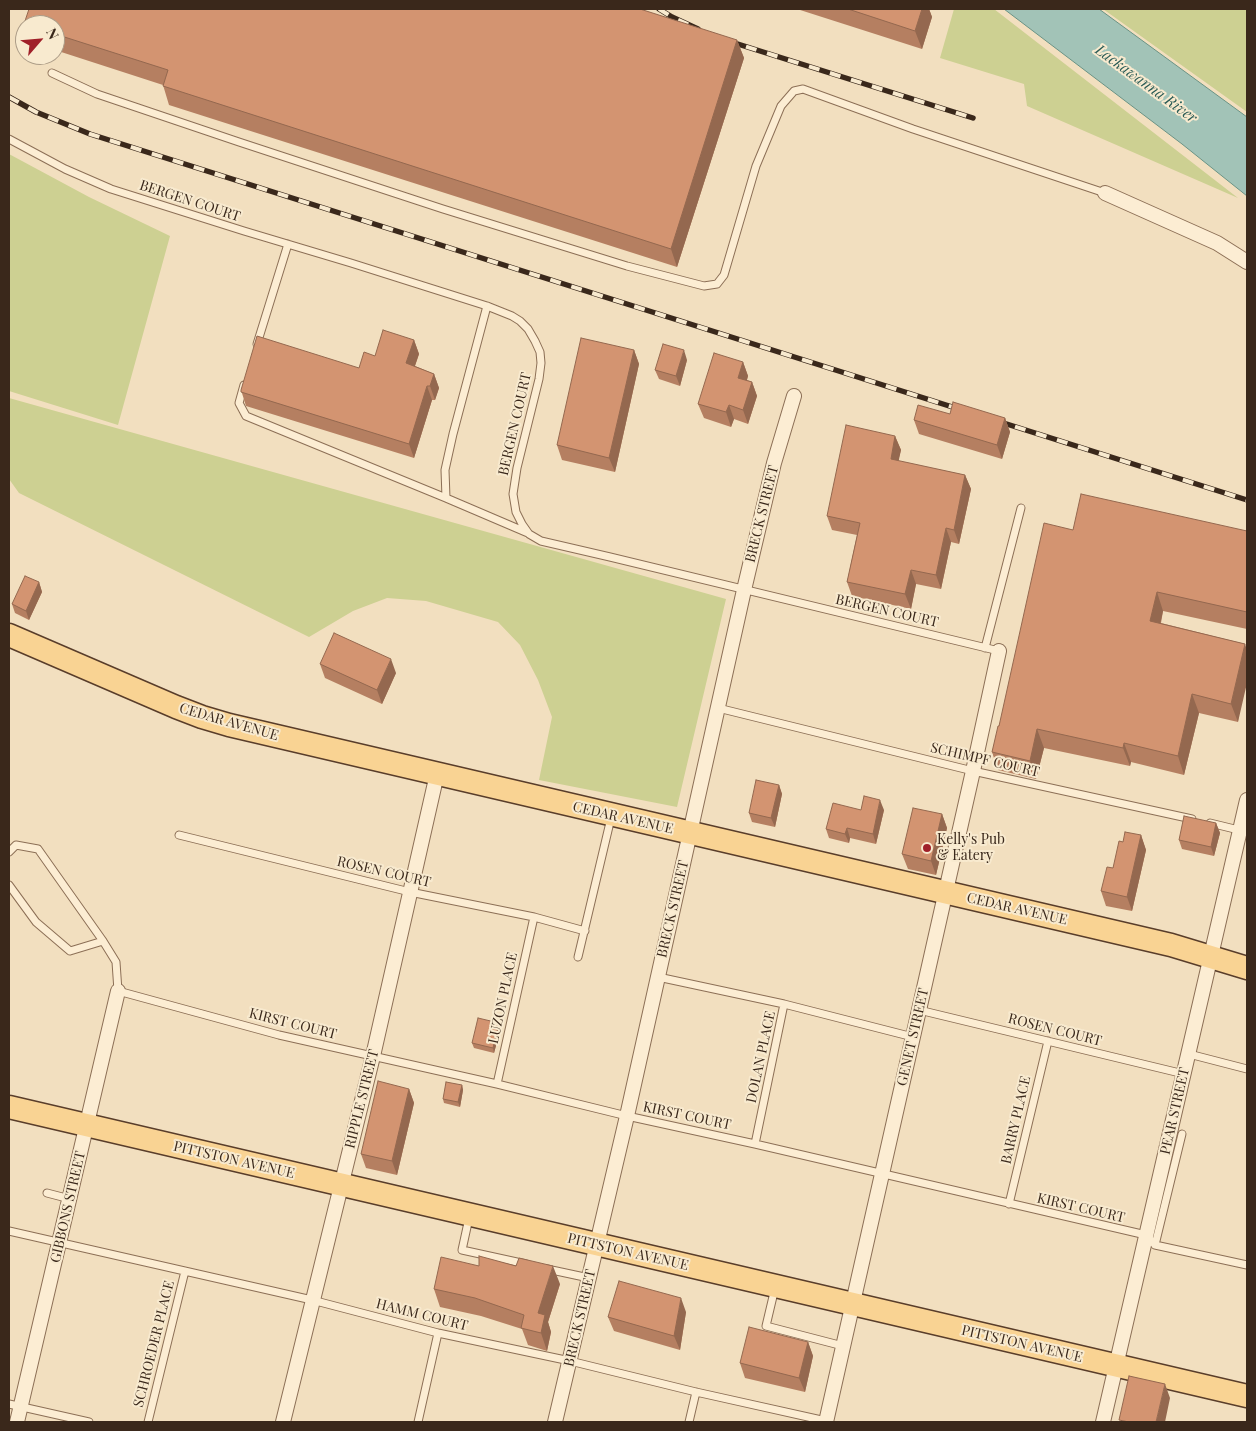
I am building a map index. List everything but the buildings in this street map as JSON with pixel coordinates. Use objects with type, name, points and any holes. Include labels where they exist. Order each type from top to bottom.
[{"type":"main road","name":"CEDAR AVENUE","points":[[9,635],[176,707],[229,725],[1171,945],[1247,968]]},
{"type":"main road","name":"PITTSTON AVENUE","points":[[9,1107],[1247,1396]]},
{"type":"street","points":[[1105,192],[1200,235],[1224,247],[1247,262]]},
{"type":"street","name":"BRECK STREET","points":[[555,1422],[658,976],[744,590],[774,463],[794,396]]},
{"type":"street","name":"GENET STREET","points":[[827,1422],[999,651]]},
{"type":"street","name":"RIPPLE STREET","points":[[282,1422],[372,1056],[437,774]]},
{"type":"street","name":"PEAR STREET","points":[[1103,1422],[1150,1240],[1184,1074],[1211,957],[1244,831],[1247,800]]},
{"type":"street","name":"GIBBONS STREET","points":[[17,1422],[15,1406],[59,1244],[118,992]]},
{"type":"lane","points":[[52,74],[97,94],[443,209],[627,266],[704,286],[717,284],[724,275],[756,166],[781,106],[794,91],[803,89],[913,129],[1105,192]]},
{"type":"lane","name":"BERGEN COURT","points":[[9,139],[65,169],[111,189],[487,306],[520,321],[528,329],[540,352],[541,363],[539,379],[517,468],[513,494],[516,512],[522,524],[529,534],[540,541],[999,651]]},
{"type":"lane","points":[[253,355],[288,244]]},
{"type":"lane","points":[[446,498],[444,470],[487,306]]},
{"type":"lane","points":[[247,374],[239,403],[246,416],[529,534]]},
{"type":"lane","points":[[985,648],[1021,508]]},
{"type":"lane","name":"SCHIMPF COURT","points":[[718,708],[973,771],[1244,831]]},
{"type":"lane","points":[[578,957],[612,815]]},
{"type":"lane","name":"ROSEN COURT","points":[[178,835],[410,892],[534,917],[585,931]]},
{"type":"lane","points":[[9,852],[16,845],[38,849],[116,962],[118,992]]},
{"type":"lane","points":[[9,886],[36,922],[70,951],[103,941]]},
{"type":"lane","name":"LUZON PLACE","points":[[497,1084],[534,917]]},
{"type":"lane","points":[[658,976],[784,1004],[913,1036]]},
{"type":"lane","name":"KIRST COURT","points":[[118,992],[279,1035],[1009,1204],[1247,1265]]},
{"type":"lane","name":"DOLAN PLACE","points":[[755,1144],[784,1004]]},
{"type":"lane","name":"ROSEN COURT","points":[[919,1010],[1184,1074]]},
{"type":"lane","name":"BARRY PLACE","points":[[1009,1204],[1048,1041]]},
{"type":"lane","points":[[1189,1054],[1247,1069]]},
{"type":"lane","points":[[1150,1240],[1182,1134]]},
{"type":"lane","points":[[47,1193],[70,1198]]},
{"type":"lane","points":[[470,1215],[462,1250],[530,1265]]},
{"type":"lane","name":"HAMM COURT","points":[[9,1231],[59,1244],[312,1300],[438,1333],[570,1360],[696,1392],[827,1422]]},
{"type":"lane","points":[[540,1268],[589,1278]]},
{"type":"lane","name":"SCHROEDER PLACE","points":[[148,1422],[185,1271]]},
{"type":"lane","points":[[776,1286],[766,1326],[843,1346]]},
{"type":"lane","points":[[418,1422],[438,1333]]},
{"type":"lane","points":[[688,1422],[696,1392]]},
{"type":"lane","points":[[15,1406],[89,1422]]},
{"type":"green space","points":[[954,9],[994,9],[1238,198],[1027,106],[1024,84],[940,58]]},
{"type":"green space","points":[[1103,9],[1247,9],[1247,112]]},
{"type":"green space","points":[[9,154],[89,197],[170,236],[118,425],[9,391]]},
{"type":"green space","points":[[9,398],[726,599],[677,807],[539,780],[552,717],[538,680],[520,645],[498,622],[426,601],[387,598],[353,611],[309,637],[19,493],[9,479]]},
{"type":"water","name":"Lackawanna River","points":[[1004,9],[1099,9],[1247,117],[1247,196],[1182,144]]},
{"type":"railway","points":[[659,9],[698,29]]},
{"type":"railway","points":[[725,40],[973,118]]},
{"type":"railway","points":[[9,97],[36,112],[90,134],[965,411]]},
{"type":"railway","points":[[994,420],[1247,500]]},
{"type":"place","name":"Kelly's Pub & Eatery","points":[[927,848]]}]
